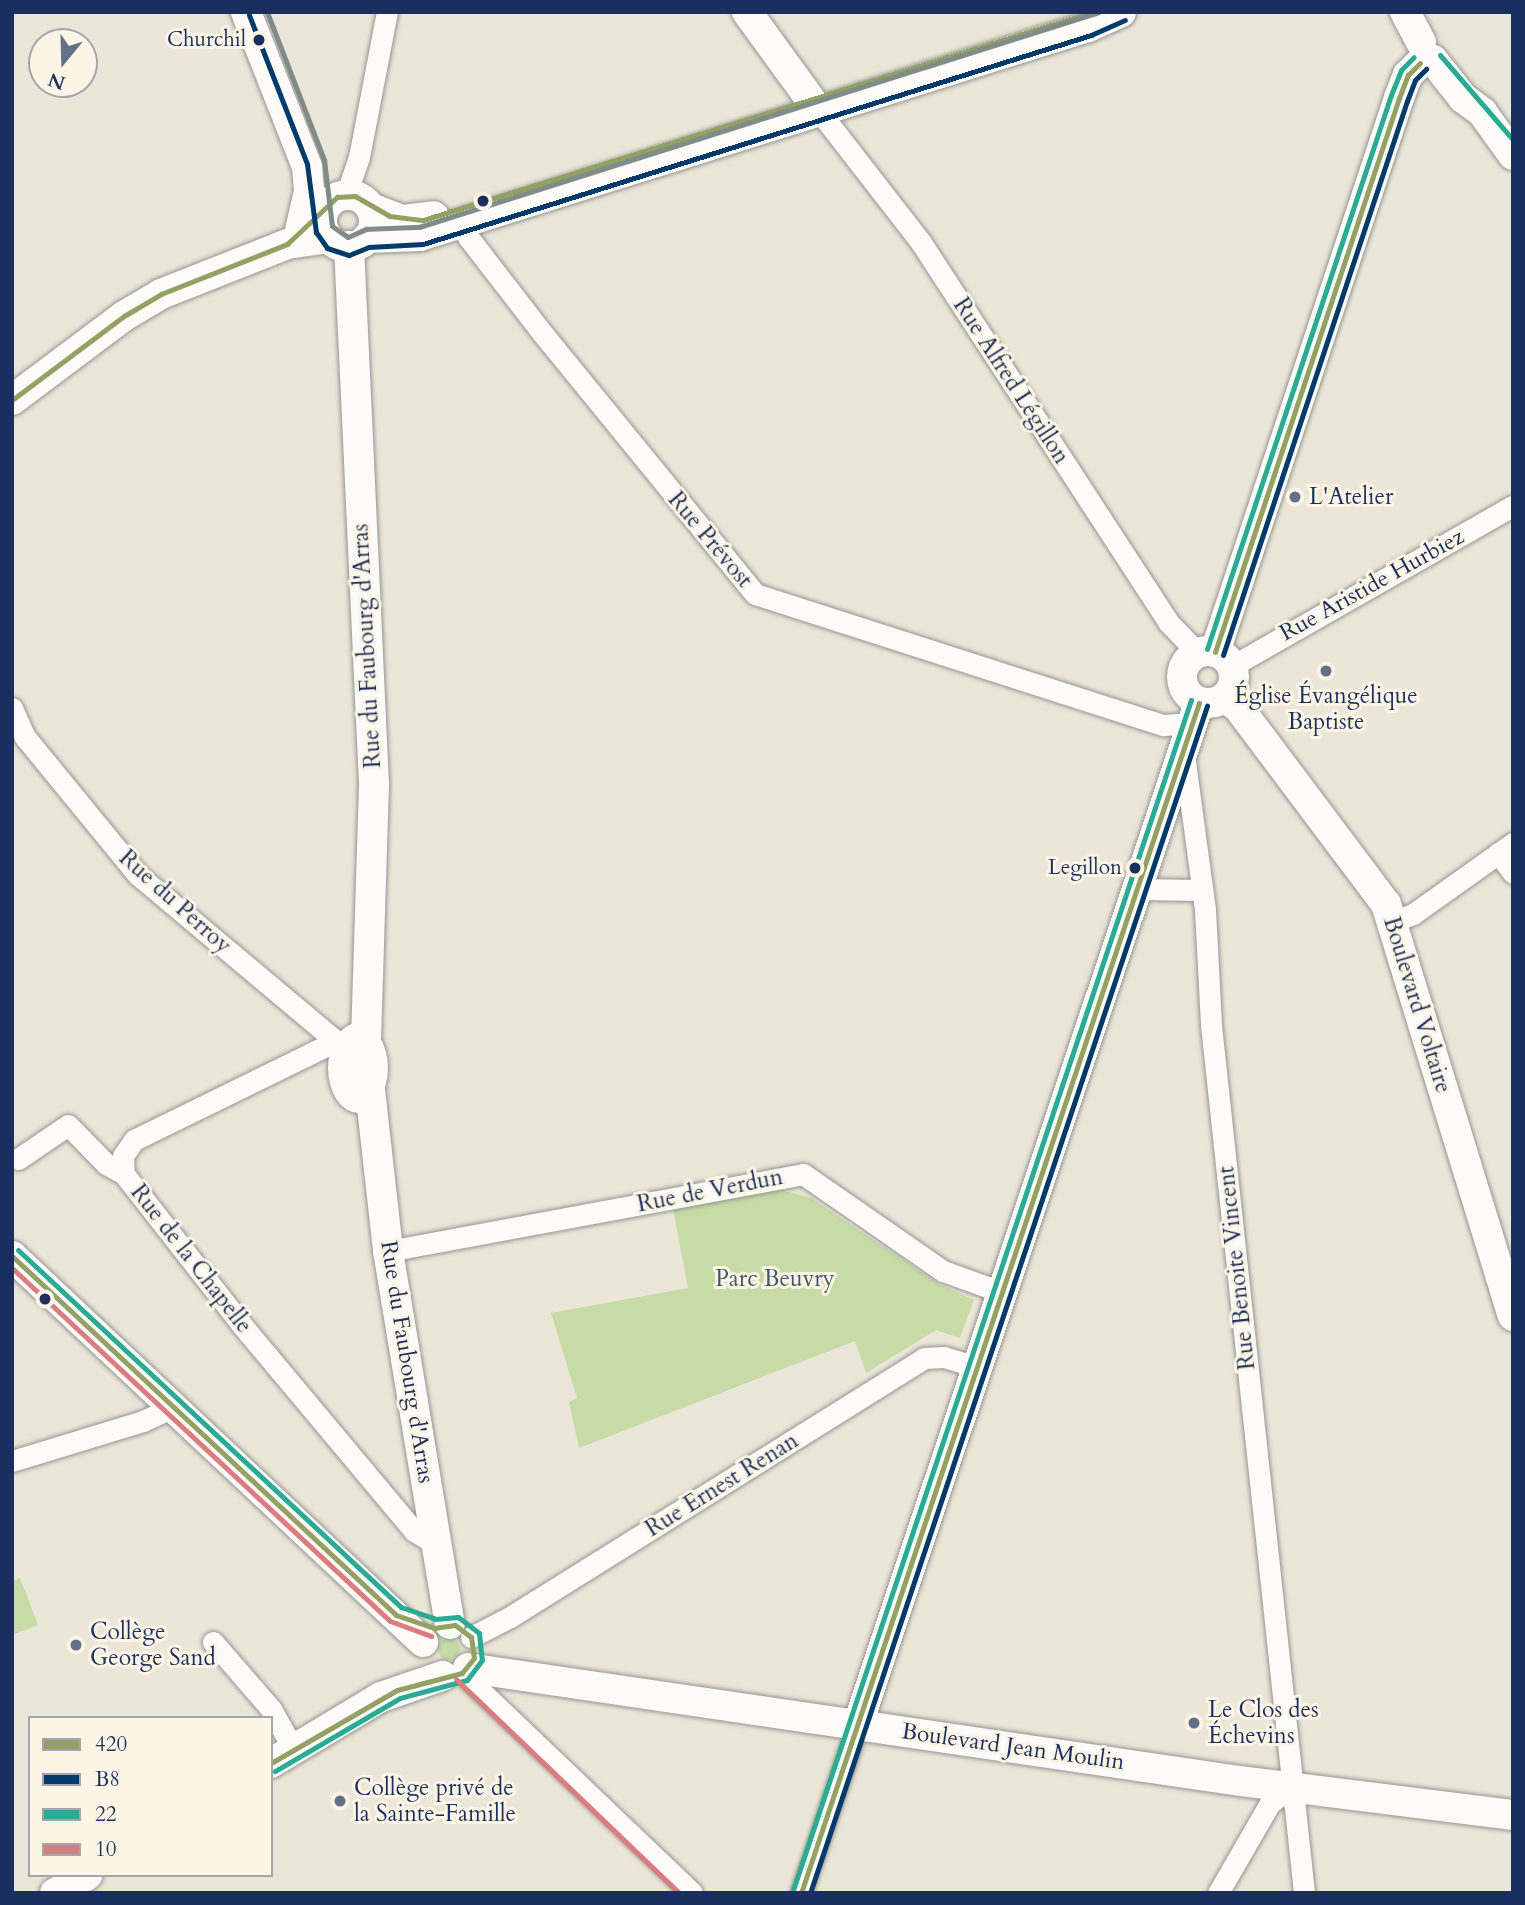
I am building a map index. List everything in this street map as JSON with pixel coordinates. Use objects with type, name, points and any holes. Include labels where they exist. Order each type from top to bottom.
[{"type":"main road","points":[[246,12],[307,167],[309,191],[336,220],[411,237],[1094,12]]},
{"type":"main road","points":[[257,12],[336,220]]},
{"type":"main road","points":[[747,12],[815,106]]},
{"type":"main road","points":[[12,400],[161,293],[336,220],[422,220],[1109,20],[1121,12]]},
{"type":"main road","points":[[1405,12],[1425,55],[1461,95],[1482,112],[1513,155]]},
{"type":"main road","points":[[858,1724],[1135,889],[1200,718],[1234,683],[1215,657],[1399,97],[1425,55]]},
{"type":"main road","points":[[1461,95],[1472,122],[1513,179]]},
{"type":"main road","name":"Rue du Faubourg d'Arras","points":[[336,220],[373,773],[352,1049],[369,1098],[387,1251],[437,1545],[448,1643]]},
{"type":"main road","name":"Boulevard Voltaire","points":[[1215,657],[1182,674],[1185,691],[1200,718],[1238,707],[1374,887],[1393,922],[1513,1316]]},
{"type":"main road","points":[[12,1256],[171,1408]]},
{"type":"main road","name":"Boulevard Jean Moulin","points":[[171,1408],[396,1615],[513,1676],[1290,1788],[1391,1797],[1513,1815]]},
{"type":"main road","points":[[282,1756],[402,1688],[448,1643]]},
{"type":"main road","points":[[69,1889],[92,1877]]},
{"type":"street","points":[[336,220],[359,157],[387,12]]},
{"type":"street","name":"Rue Alfred Légillon","points":[[815,106],[920,241],[1168,622],[1215,657]]},
{"type":"street","name":"Rue Prévost","points":[[463,222],[468,237],[535,323],[755,594],[1164,726],[1200,718]]},
{"type":"street","name":"Rue Aristide Hurbiez","points":[[1215,657],[1513,506]]},
{"type":"street","name":"Rue du Perroy","points":[[12,708],[25,737],[138,874],[352,1049]]},
{"type":"street","name":"Rue Benoite Vincent","points":[[1200,718],[1201,890],[1290,1788],[1304,1893]]},
{"type":"street","points":[[1393,922],[1413,915],[1506,848],[1513,873]]},
{"type":"street","points":[[1135,889],[1201,890]]},
{"type":"street","name":"Rue de la Chapelle","points":[[352,1049],[233,1088],[134,1140],[124,1156],[124,1174],[241,1324],[414,1531],[437,1545]]},
{"type":"street","points":[[18,1159],[68,1125],[106,1164],[124,1174]]},
{"type":"street","name":"Rue de Verdun","points":[[387,1251],[803,1174],[943,1271],[1002,1292]]},
{"type":"street","name":"Rue Ernest Renan","points":[[448,1643],[510,1617],[925,1358],[944,1357],[976,1367]]},
{"type":"street","points":[[12,1461],[171,1408]]},
{"type":"street","points":[[213,1642],[271,1709],[273,1716]]},
{"type":"street","points":[[448,1643],[692,1893]]},
{"type":"street","points":[[273,1718],[282,1756]]},
{"type":"street","points":[[801,1893],[858,1724]]},
{"type":"street","points":[[1218,1893],[1270,1803],[1290,1788]]},
{"type":"green space","name":"Parc Beuvry","points":[[778,1189],[811,1198],[939,1284],[974,1300],[960,1338],[936,1330],[866,1373],[855,1341],[579,1448],[569,1402],[577,1398],[551,1313],[688,1288],[673,1209]]},
{"type":"green space","points":[[20,1578],[38,1625],[12,1635],[12,1581]]},
{"type":"green space","points":[[449,1638],[457,1641],[460,1649],[457,1657],[449,1660],[441,1657],[438,1649],[441,1641]]},
{"type":"transit line","points":[[267,12],[324,160],[332,226],[348,237],[366,229],[419,227],[1099,12]]},
{"type":"transit line","name":"420","points":[[12,400],[124,316],[161,294],[287,244],[337,197],[355,196],[389,216],[423,220],[1093,12]]},
{"type":"transit line","name":"B8","points":[[249,15],[307,164],[316,232],[327,248],[349,255],[369,247],[423,244],[1091,35],[1125,20]]},
{"type":"transit line","name":"22","points":[[1440,55],[1513,140]]},
{"type":"transit line","name":"22","points":[[1207,649],[1391,95],[1401,70],[1414,57]]},
{"type":"transit line","name":"420","points":[[1215,652],[1399,98],[1408,75],[1420,63]]},
{"type":"transit line","name":"B8","points":[[1223,655],[1407,101],[1415,80],[1426,69]]},
{"type":"transit line","name":"22","points":[[793,1890],[1191,700]]},
{"type":"transit line","name":"420","points":[[801,1893],[1199,703]]},
{"type":"transit line","name":"B8","points":[[810,1893],[1207,706]]},
{"type":"transit line","name":"22","points":[[18,1250],[401,1607],[435,1619],[458,1617],[479,1633],[482,1660],[467,1680],[400,1698],[275,1771]]},
{"type":"transit line","name":"420","points":[[12,1256],[396,1615],[434,1628],[455,1625],[471,1637],[474,1658],[462,1673],[397,1690],[273,1762]]},
{"type":"transit line","name":"10","points":[[12,1268],[390,1621],[431,1636]]},
{"type":"transit line","name":"10","points":[[456,1679],[679,1893]]},
{"type":"place","name":"Churchil","points":[[259,40]]},
{"type":"place","name":"L'Atelier","points":[[1295,497]]},
{"type":"place","name":"Église Évangélique Baptiste","points":[[1326,671]]},
{"type":"place","name":"Legillon","points":[[1135,868]]},
{"type":"place","name":"Collège George Sand","points":[[76,1645]]},
{"type":"place","name":"Le Clos des Échevins","points":[[1194,1723]]},
{"type":"place","name":"Collège privé de la Sainte-Famille","points":[[340,1801]]}]
